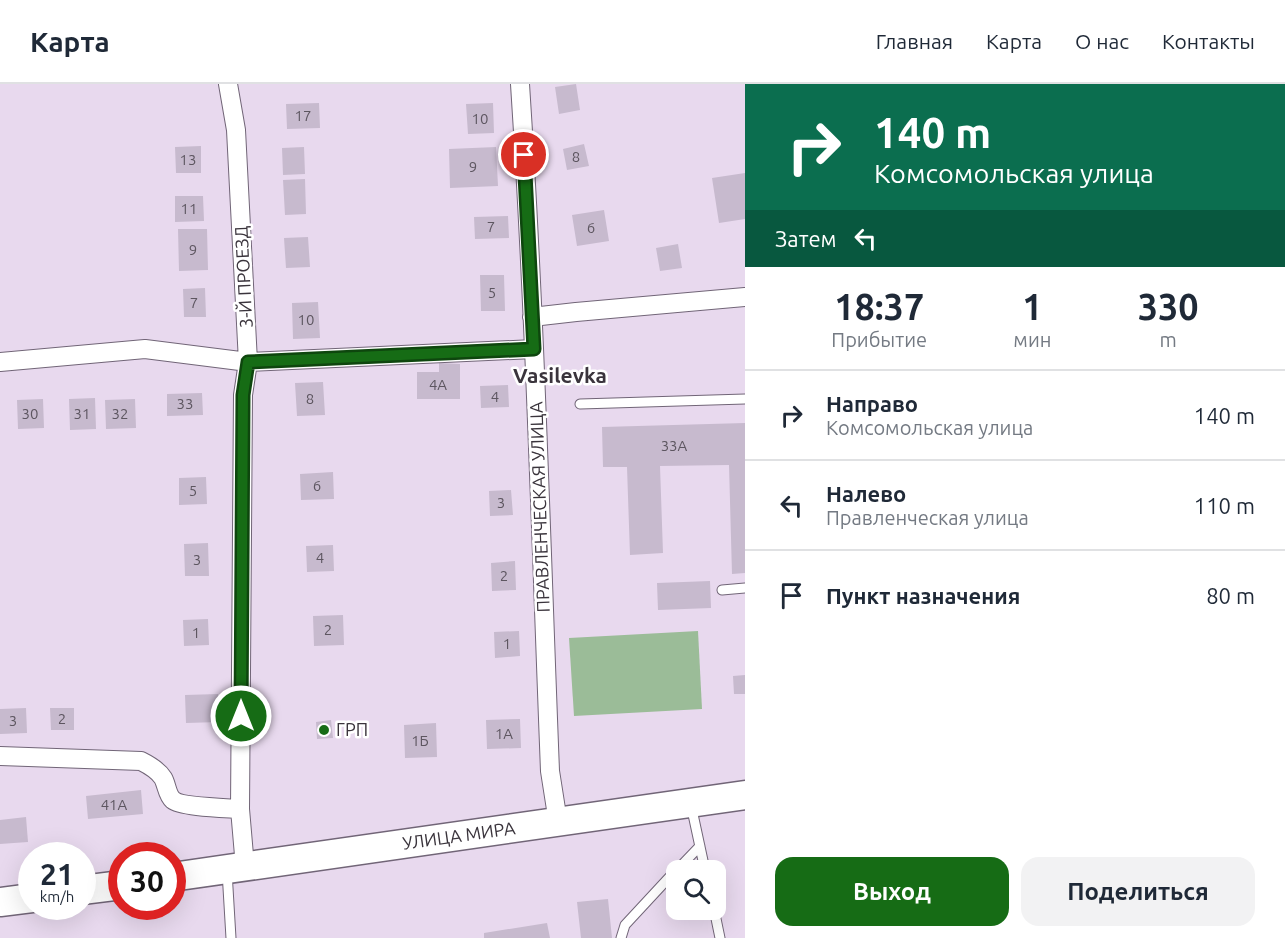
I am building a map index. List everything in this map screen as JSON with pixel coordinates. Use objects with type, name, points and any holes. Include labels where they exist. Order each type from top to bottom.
[{"type":"main road","name":"УЛИЦА МИРА","points":[[186,875],[745,795]]},
{"type":"main road","points":[[0,902],[18,900]]},
{"type":"street","name":"3-Й ПРОЕЗД","points":[[228,84],[236,130],[248,362],[243,395],[240,809],[236,868]]},
{"type":"street","name":"ПРАВЛЕНЧЕСКАЯ УЛИЦА","points":[[520,84],[534,349],[550,771],[558,822]]},
{"type":"street","points":[[532,317],[745,297]]},
{"type":"street","points":[[0,362],[145,349],[248,362],[534,349]]},
{"type":"street","points":[[0,756],[141,760],[155,769],[164,779],[173,800],[183,804],[240,809]]},
{"type":"lane","points":[[580,404],[745,399]]},
{"type":"lane","points":[[722,590],[745,588]]},
{"type":"lane","points":[[690,803],[703,860]]},
{"type":"lane","points":[[687,860],[700,846]]},
{"type":"lane","points":[[231,938],[236,868]]},
{"type":"lane","points":[[621,938],[626,925],[666,882]]},
{"type":"lane","points":[[716,920],[720,938]]},
{"type":"green space","points":[[698,631],[702,709],[574,716],[569,638]]},
{"type":"building","points":[[576,84],[580,110],[559,114],[555,87]]},
{"type":"building","points":[[319,103],[320,128],[287,129],[286,104]]},
{"type":"building","points":[[493,103],[494,133],[468,134],[466,104]]},
{"type":"building","points":[[584,144],[589,166],[567,170],[563,149]]},
{"type":"building","points":[[201,146],[201,173],[176,173],[175,147]]},
{"type":"building","points":[[304,147],[305,174],[283,175],[282,148]]},
{"type":"building","points":[[496,147],[498,186],[450,188],[449,149]]},
{"type":"building","points":[[745,173],[745,219],[719,223],[712,178]]},
{"type":"building","points":[[305,179],[306,214],[285,215],[283,180]]},
{"type":"building","points":[[175,196],[203,196],[204,221],[175,222]]},
{"type":"building","points":[[604,210],[609,241],[577,246],[572,215]]},
{"type":"building","points":[[508,216],[509,238],[475,239],[474,217]]},
{"type":"building","points":[[178,229],[207,229],[208,270],[179,271]]},
{"type":"building","points":[[308,237],[310,267],[286,268],[284,238]]},
{"type":"building","points":[[678,244],[682,268],[660,271],[656,248]]},
{"type":"building","points":[[480,275],[504,275],[505,311],[481,311]]},
{"type":"building","points":[[205,288],[206,317],[184,317],[183,289]]},
{"type":"building","points":[[318,302],[320,338],[293,339],[292,303]]},
{"type":"building","points":[[439,363],[460,364],[460,399],[417,399],[417,372],[439,372]]},
{"type":"building","points":[[323,382],[325,415],[297,416],[295,383]]},
{"type":"building","points":[[508,385],[509,407],[481,408],[480,386]]},
{"type":"building","points":[[202,393],[203,415],[167,416],[167,394]]},
{"type":"building","points":[[95,398],[96,429],[70,430],[69,399]]},
{"type":"building","points":[[43,399],[44,428],[18,429],[17,400]]},
{"type":"building","points":[[135,399],[136,428],[106,429],[105,400]]},
{"type":"building","points":[[745,423],[745,573],[732,574],[729,465],[660,466],[663,553],[630,555],[627,467],[603,467],[602,427]]},
{"type":"building","points":[[333,472],[334,499],[301,500],[300,474]]},
{"type":"building","points":[[206,477],[207,504],[179,505],[179,478]]},
{"type":"building","points":[[511,490],[513,515],[490,516],[489,491]]},
{"type":"building","points":[[208,543],[209,576],[185,576],[184,544]]},
{"type":"building","points":[[333,545],[334,571],[307,572],[306,546]]},
{"type":"building","points":[[515,561],[516,590],[492,591],[491,563]]},
{"type":"building","points":[[710,581],[711,608],[658,610],[657,583]]},
{"type":"building","points":[[343,615],[344,645],[314,646],[313,616]]},
{"type":"building","points":[[208,619],[209,645],[184,646],[183,620]]},
{"type":"building","points":[[519,631],[520,656],[495,658],[494,632]]},
{"type":"building","points":[[745,675],[745,694],[734,694],[733,676]]},
{"type":"building","points":[[218,694],[219,722],[186,723],[185,695]]},
{"type":"building","points":[[26,708],[27,733],[0,734],[0,709]]},
{"type":"building","points":[[50,708],[74,708],[74,730],[51,730]]},
{"type":"building","points":[[520,719],[521,748],[487,749],[486,720]]},
{"type":"building","name":"ГРП","points":[[331,720],[333,738],[317,739],[316,722]]},
{"type":"building","points":[[436,723],[437,757],[405,758],[404,725]]},
{"type":"building","points":[[141,790],[143,814],[88,819],[86,796]]},
{"type":"building","points":[[26,817],[28,842],[0,844],[0,820]]},
{"type":"building","points":[[608,899],[612,938],[581,938],[577,902]]},
{"type":"building","points":[[547,923],[550,938],[484,938],[484,933]]},
{"type":"place","name":"ГРП","points":[[324,730]]},
{"type":"district","name":"Vasilevka","points":[[560,376]]},
{"type":"route","points":[[241,716],[243,395],[248,362],[534,349],[524,155]]}]
